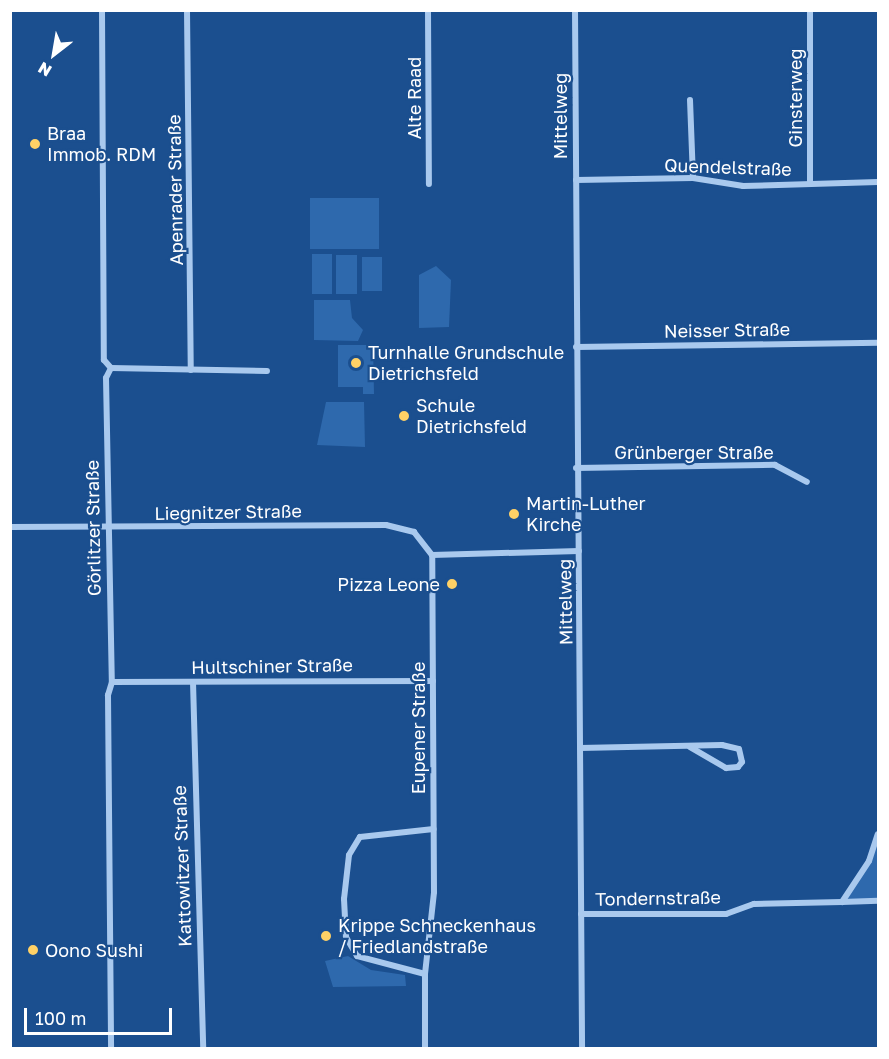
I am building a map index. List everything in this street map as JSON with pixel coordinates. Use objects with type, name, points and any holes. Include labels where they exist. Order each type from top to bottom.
[{"type":"street","name":"Görlitzer Straße","points":[[102,10],[104,360],[111,368],[106,378],[107,529],[112,682],[108,695],[111,1048]]},
{"type":"street","name":"Apenrader Straße","points":[[187,10],[191,370]]},
{"type":"street","name":"Alte Raad","points":[[428,10],[429,184]]},
{"type":"street","name":"Mittelweg","points":[[575,10],[576,468],[579,551],[582,1048]]},
{"type":"street","name":"Ginsterweg","points":[[810,10],[810,184]]},
{"type":"street","points":[[690,100],[693,178]]},
{"type":"street","name":"Quendelstraße","points":[[576,180],[693,178],[743,186],[879,182]]},
{"type":"street","name":"Neisser Straße","points":[[576,347],[879,343]]},
{"type":"street","points":[[111,368],[267,371]]},
{"type":"street","name":"Grünberger Straße","points":[[576,468],[775,465],[807,483]]},
{"type":"street","name":"Liegnitzer Straße","points":[[10,526],[107,529],[386,525],[414,531],[432,555]]},
{"type":"street","points":[[432,555],[579,551]]},
{"type":"street","name":"Eupener Straße","points":[[425,1048],[425,974],[434,892],[432,555]]},
{"type":"street","name":"Hultschiner Straße","points":[[112,682],[433,681]]},
{"type":"street","name":"Kattowitzer Straße","points":[[193,682],[203,1048]]},
{"type":"street","points":[[580,748],[732,746],[742,754],[742,762],[738,767],[726,768],[690,747]]},
{"type":"street","points":[[425,974],[357,956],[346,937],[343,908],[349,855],[360,837],[434,829]]},
{"type":"street","points":[[842,902],[869,861],[879,834]]},
{"type":"street","name":"Tondernstraße","points":[[581,914],[726,914],[754,904],[879,901]]},
{"type":"shaded area","points":[[310,198],[379,198],[379,249],[310,249]]},
{"type":"shaded area","points":[[312,254],[332,254],[332,294],[312,294]]},
{"type":"shaded area","points":[[336,255],[357,255],[357,294],[336,294]]},
{"type":"shaded area","points":[[362,257],[382,257],[382,291],[362,291]]},
{"type":"shaded area","points":[[436,266],[451,280],[449,327],[419,328],[419,275]]},
{"type":"shaded area","points":[[314,300],[350,300],[352,318],[363,330],[358,341],[314,340]]},
{"type":"shaded area","name":"Turnhalle Grundschule Dietrichsfeld","points":[[338,345],[373,345],[374,394],[363,394],[363,387],[338,387]]},
{"type":"shaded area","points":[[326,402],[364,402],[365,447],[317,445]]},
{"type":"shaded area","points":[[878,834],[878,901],[842,902],[857,880]]},
{"type":"shaded area","points":[[348,956],[371,970],[405,975],[406,986],[333,987],[325,961]]},
{"type":"place","name":"Braa Immob. RDM","points":[[35,144]]},
{"type":"place","name":"Turnhalle Grundschule Dietrichsfeld","points":[[356,363]]},
{"type":"place","name":"Schule Dietrichsfeld","points":[[404,416]]},
{"type":"place","name":"Martin-Luther Kirche","points":[[514,514]]},
{"type":"place","name":"Pizza Leone","points":[[452,584]]},
{"type":"place","name":"Krippe Schneckenhaus / Friedlandstraße","points":[[326,936]]},
{"type":"place","name":"Oono Sushi","points":[[33,950]]}]
